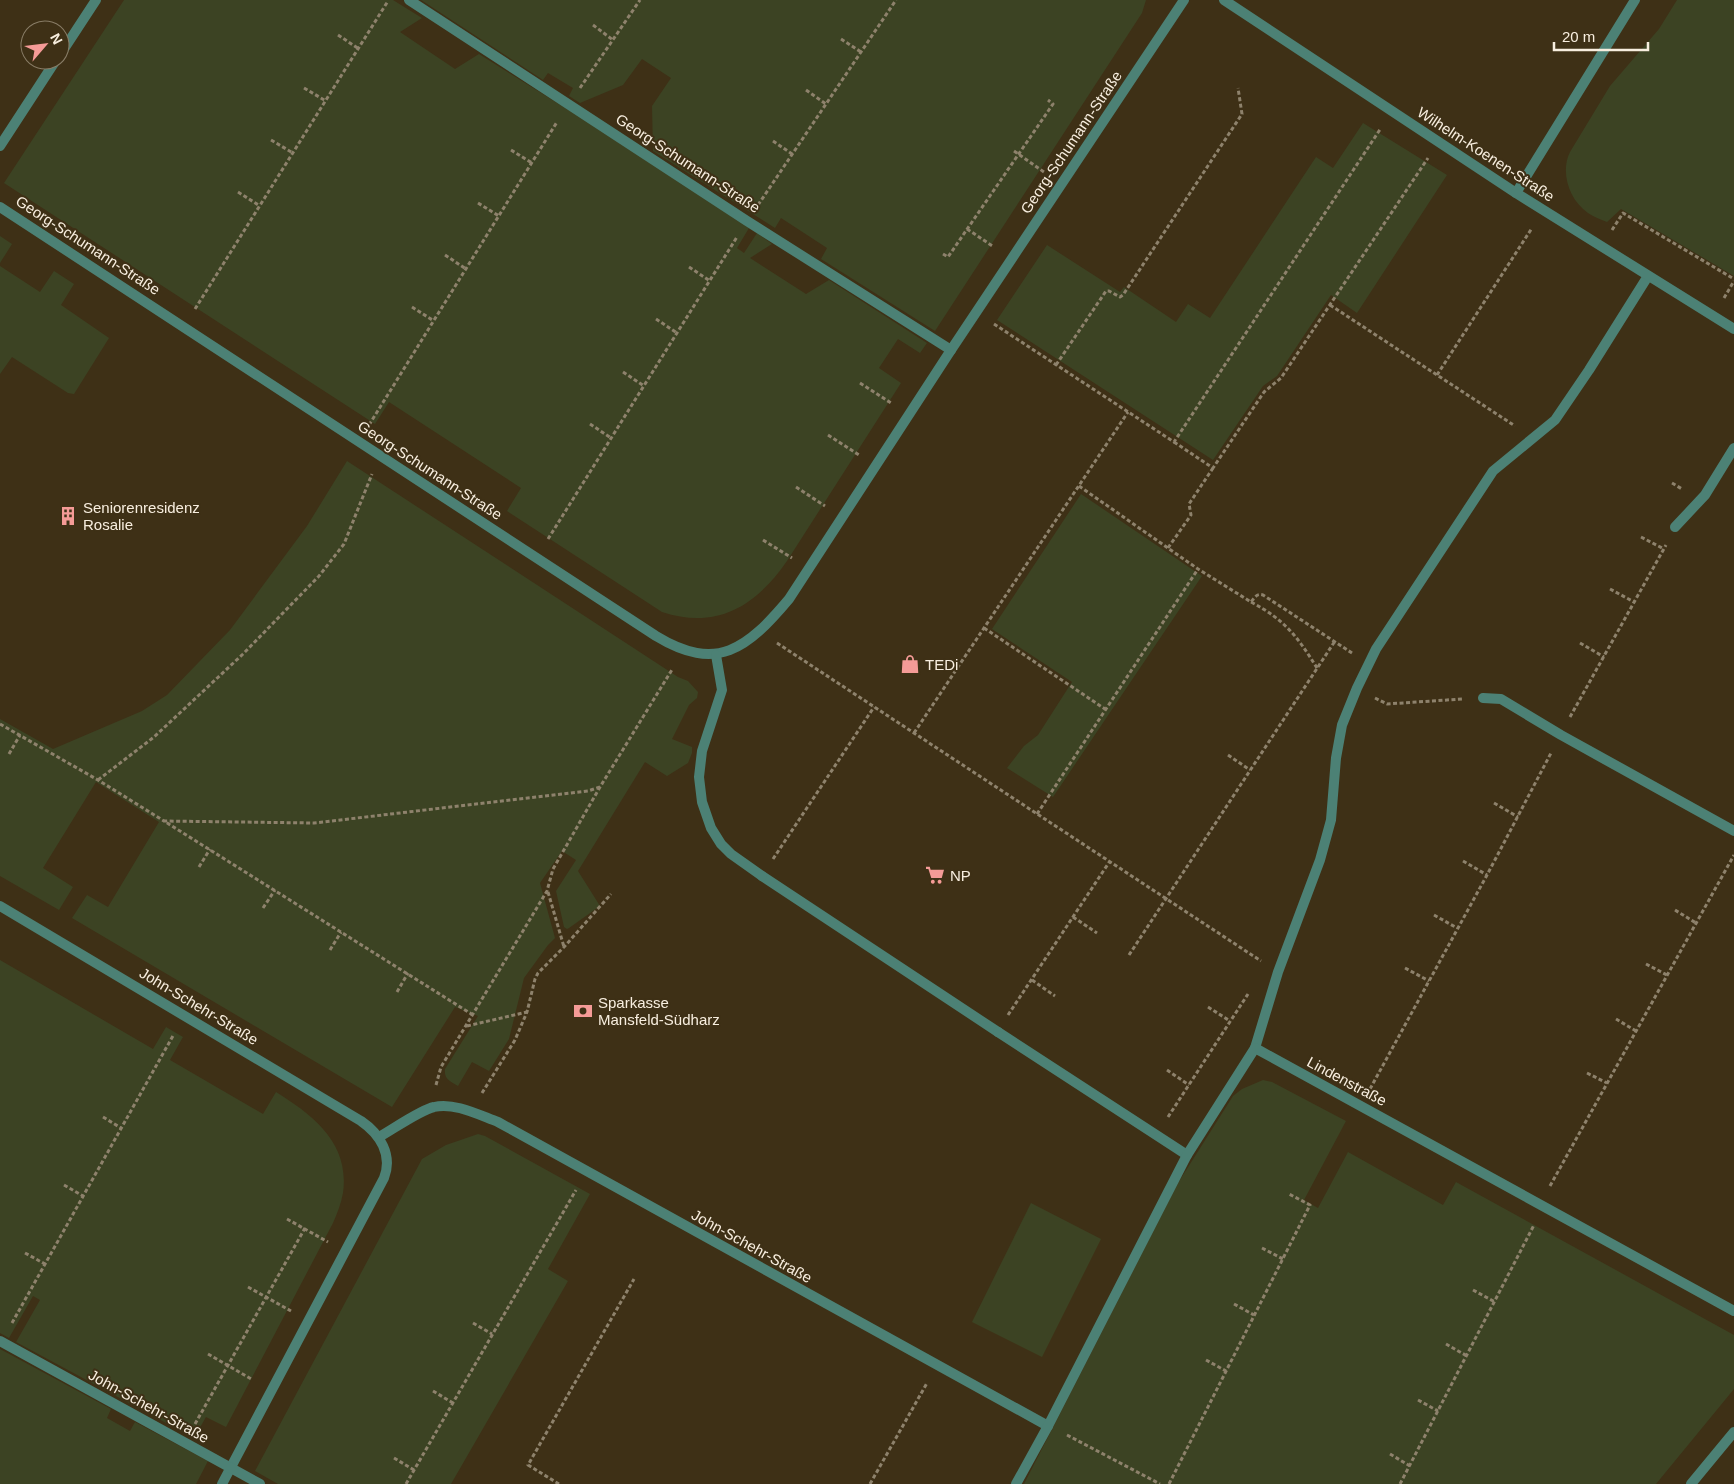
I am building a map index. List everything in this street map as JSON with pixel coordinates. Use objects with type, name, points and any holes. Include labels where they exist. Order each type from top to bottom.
[{"type":"street","points":[[70,39],[96,0]]},
{"type":"street","name":"Georg-Schumann-Straße","points":[[409,0],[747,221],[951,350]]},
{"type":"street","name":"Georg-Schumann-Straße","points":[[0,206],[649,632],[684,651],[716,655],[738,646],[762,628],[790,597],[976,312],[1184,0]]},
{"type":"street","name":"Wilhelm-Koenen-Straße","points":[[1224,0],[1516,193],[1734,329]]},
{"type":"street","points":[[1516,193],[1635,0]]},
{"type":"street","points":[[0,146],[49,70]]},
{"type":"street","points":[[1016,1484],[1048,1426],[1187,1155],[1255,1048],[1278,972],[1320,860],[1331,820],[1336,758],[1342,725],[1356,688],[1376,649],[1493,471],[1558,417],[1648,276]]},
{"type":"street","points":[[1675,527],[1706,495],[1734,448]]},
{"type":"street","points":[[716,655],[722,690],[702,751],[699,776],[702,802],[711,828],[730,854],[1187,1155]]},
{"type":"street","points":[[1483,698],[1500,699],[1560,735],[1734,831]]},
{"type":"street","name":"John-Schehr-Straße","points":[[0,906],[362,1121],[379,1137],[387,1157],[386,1172],[222,1484]]},
{"type":"street","name":"Lindenstraße","points":[[1255,1048],[1734,1311]]},
{"type":"street","name":"John-Schehr-Straße","points":[[431,1107],[446,1106],[493,1120],[1048,1426]]},
{"type":"street","points":[[379,1137],[431,1107]]},
{"type":"street","name":"John-Schehr-Straße","points":[[1,1342],[260,1484]]},
{"type":"street","points":[[1691,1484],[1734,1432]]},
{"type":"path","points":[[184,326],[388,0]]},
{"type":"path","points":[[359,441],[569,103],[640,0]]},
{"type":"path","points":[[536,557],[747,221],[894,1]]},
{"type":"path","points":[[593,25],[613,40]]},
{"type":"path","points":[[338,35],[359,49]]},
{"type":"path","points":[[841,39],[861,52]]},
{"type":"path","points":[[304,88],[326,101]]},
{"type":"path","points":[[1056,365],[1106,290],[1110,290],[1120,297],[1124,295],[1242,114],[1238,88]]},
{"type":"path","points":[[806,90],[826,104]]},
{"type":"path","points":[[943,254],[948,257],[1053,104],[1048,100]]},
{"type":"path","points":[[1174,442],[1392,111]]},
{"type":"path","points":[[272,140],[293,153]]},
{"type":"path","points":[[772,142],[792,154]]},
{"type":"path","points":[[512,150],[532,163]]},
{"type":"path","points":[[1014,151],[1062,183]]},
{"type":"path","points":[[1168,548],[1191,515],[1189,502],[1264,392],[1281,378],[1428,158]]},
{"type":"path","points":[[238,192],[260,206]]},
{"type":"path","points":[[478,203],[499,216]]},
{"type":"path","points":[[978,203],[983,206]]},
{"type":"path","points":[[1437,375],[1543,210]]},
{"type":"path","points":[[1602,247],[1623,213],[1734,279]]},
{"type":"path","points":[[967,229],[1011,260]]},
{"type":"path","points":[[445,255],[466,269]]},
{"type":"path","points":[[688,267],[710,281]]},
{"type":"path","points":[[1330,304],[1534,438]]},
{"type":"path","points":[[412,306],[434,321]]},
{"type":"path","points":[[976,312],[1212,468]]},
{"type":"path","points":[[656,319],[677,333]]},
{"type":"path","points":[[623,372],[644,386]]},
{"type":"path","points":[[860,384],[892,404]]},
{"type":"path","points":[[914,734],[1128,412]]},
{"type":"path","points":[[590,424],[611,438]]},
{"type":"path","points":[[828,435],[859,455]]},
{"type":"path","points":[[98,780],[154,737],[243,654],[319,576],[344,544],[370,478],[381,456]]},
{"type":"path","points":[[1079,486],[1198,569],[1270,612],[1290,629],[1305,648],[1317,668]]},
{"type":"path","points":[[796,487],[825,506]]},
{"type":"path","points":[[1361,1105],[1458,929],[1560,735],[1675,527]]},
{"type":"path","points":[[1641,536],[1664,549]]},
{"type":"path","points":[[763,540],[792,558]]},
{"type":"path","points":[[1037,814],[1198,569]]},
{"type":"path","points":[[1610,589],[1634,603]]},
{"type":"path","points":[[1251,602],[1257,595],[1263,596],[1369,663]]},
{"type":"path","points":[[762,628],[778,643],[914,734],[1278,972]]},
{"type":"path","points":[[984,628],[1106,709]]},
{"type":"path","points":[[1129,955],[1335,642]]},
{"type":"path","points":[[1580,643],[1604,657]]},
{"type":"path","points":[[431,1107],[441,1067],[547,892],[553,869],[600,788],[684,651]]},
{"type":"path","points":[[1387,704],[1483,698]]},
{"type":"path","points":[[762,876],[874,707]]},
{"type":"path","points":[[0,724],[98,780],[473,1014]]},
{"type":"path","points":[[9,754],[20,735]]},
{"type":"path","points":[[1228,755],[1250,770]]},
{"type":"path","points":[[164,821],[314,822],[588,791],[600,788]]},
{"type":"path","points":[[1494,803],[1518,817]]},
{"type":"path","points":[[199,867],[210,849]]},
{"type":"path","points":[[1400,1484],[1495,1302],[1542,1205],[1636,1030],[1734,855]]},
{"type":"path","points":[[998,1032],[1110,861]]},
{"type":"path","points":[[1463,861],[1487,875]]},
{"type":"path","points":[[263,908],[275,890]]},
{"type":"path","points":[[547,892],[564,947]]},
{"type":"path","points":[[470,1112],[515,1040],[528,1012],[536,976],[546,963],[564,947],[612,894]]},
{"type":"path","points":[[1675,910],[1696,923]]},
{"type":"path","points":[[1434,915],[1458,929]]},
{"type":"path","points":[[1073,917],[1097,933]]},
{"type":"path","points":[[330,950],[341,932]]},
{"type":"path","points":[[1646,964],[1667,975]]},
{"type":"path","points":[[1405,968],[1429,981]]},
{"type":"path","points":[[397,992],[408,973]]},
{"type":"path","points":[[1032,980],[1055,996]]},
{"type":"path","points":[[1156,1136],[1251,989]]},
{"type":"path","points":[[1208,1007],[1230,1021]]},
{"type":"path","points":[[466,1026],[528,1012]]},
{"type":"path","points":[[1,1342],[184,1016]]},
{"type":"path","points":[[1616,1019],[1636,1030]]},
{"type":"path","points":[[1166,1070],[1189,1085]]},
{"type":"path","points":[[1587,1073],[1607,1084]]},
{"type":"path","points":[[103,1117],[121,1128]]},
{"type":"path","points":[[406,1484],[586,1172]]},
{"type":"path","points":[[64,1185],[83,1196]]},
{"type":"path","points":[[1168,1484],[1310,1205],[1289,1194]]},
{"type":"path","points":[[287,1219],[345,1251]]},
{"type":"path","points":[[185,1442],[305,1228]]},
{"type":"path","points":[[1262,1248],[1283,1259]]},
{"type":"path","points":[[25,1253],[45,1264]]},
{"type":"path","points":[[559,1484],[528,1465],[634,1279]]},
{"type":"path","points":[[248,1287],[308,1320]]},
{"type":"path","points":[[1473,1290],[1495,1302]]},
{"type":"path","points":[[1234,1304],[1254,1315]]},
{"type":"path","points":[[473,1323],[492,1334]]},
{"type":"path","points":[[1446,1344],[1467,1356]]},
{"type":"path","points":[[208,1354],[272,1390]]},
{"type":"path","points":[[1206,1360],[1226,1371]]},
{"type":"path","points":[[870,1484],[937,1365]]},
{"type":"path","points":[[433,1391],[453,1403]]},
{"type":"path","points":[[1418,1400],[1438,1411]]},
{"type":"path","points":[[1048,1426],[1160,1484]]},
{"type":"path","points":[[1390,1454],[1410,1466]]},
{"type":"path","points":[[394,1458],[414,1470]]},
{"type":"green space","points":[[124,0],[393,0],[422,18],[400,32],[455,69],[479,54],[749,228],[737,248],[744,253],[757,233],[772,244],[750,258],[806,294],[829,280],[927,343],[920,353],[898,339],[879,368],[901,383],[775,577],[748,602],[718,616],[682,617],[662,612],[507,511],[521,488],[389,402],[375,424],[4,183]]},
{"type":"green space","points":[[421,0],[1146,0],[1142,13],[935,331],[821,259],[827,248],[781,218],[775,228],[653,151],[652,106],[671,78],[642,59],[623,85],[580,103],[569,96],[573,88],[548,73],[543,80]]},
{"type":"green space","points":[[1677,0],[1734,0],[1734,276],[1621,209],[1607,222],[1590,214],[1576,201],[1571,193],[1566,177],[1567,160],[1570,152],[1610,86],[1659,29]]},
{"type":"green space","points":[[1363,123],[1447,175],[1357,313],[1331,295],[1277,376],[1263,386],[1213,460],[997,320],[1047,245],[1120,292],[1124,287],[1176,322],[1188,304],[1210,318],[1316,157],[1333,168]]},
{"type":"green space","points":[[0,236],[12,244],[0,263]]},
{"type":"green space","points":[[0,266],[40,292],[54,271],[74,284],[61,305],[109,338],[74,394],[68,393],[12,357],[0,374]]},
{"type":"green space","points":[[347,461],[678,677],[688,681],[698,692],[697,698],[689,705],[672,739],[692,747],[688,763],[667,776],[645,762],[578,871],[600,906],[569,928],[564,927],[556,891],[576,860],[562,851],[540,883],[555,938],[524,978],[509,1039],[489,1071],[472,1062],[458,1086],[446,1077],[445,1069],[478,1016],[455,1007],[392,1107],[72,918],[87,895],[108,907],[159,822],[96,782],[43,868],[73,887],[59,910],[0,876],[0,719],[53,749],[142,711],[167,695],[230,630],[307,526]]},
{"type":"green space","points":[[1081,494],[1202,576],[1053,797],[1007,768],[1024,746],[1038,735],[1072,682],[992,629]]},
{"type":"green space","points":[[0,960],[153,1049],[166,1027],[183,1037],[170,1060],[263,1114],[276,1092],[303,1110],[326,1132],[335,1145],[341,1159],[344,1175],[343,1193],[333,1223],[226,1427],[206,1417],[194,1438],[16,1342],[40,1300],[33,1296],[9,1338],[0,1333]]},
{"type":"green space","points":[[1263,1080],[1272,1082],[1346,1121],[1304,1200],[1318,1208],[1348,1152],[1443,1205],[1456,1182],[1734,1335],[1734,1389],[1656,1484],[1024,1484],[1178,1183],[1233,1096],[1242,1089]]},
{"type":"green space","points":[[478,1134],[485,1136],[590,1194],[548,1269],[568,1281],[451,1484],[278,1484],[255,1471],[422,1159],[446,1145]]},
{"type":"green space","points":[[1031,1203],[1101,1239],[1042,1357],[972,1322]]},
{"type":"green space","points":[[0,1349],[111,1409],[107,1418],[130,1431],[135,1422],[208,1461],[196,1484],[0,1484]]},
{"type":"place","name":"Seniorenresidenz Rosalie","points":[[68,516]]},
{"type":"place","name":"TEDi","points":[[910,664]]},
{"type":"place","name":"NP","points":[[935,875]]},
{"type":"place","name":"Sparkasse Mansfeld-Südharz","points":[[583,1011]]}]
